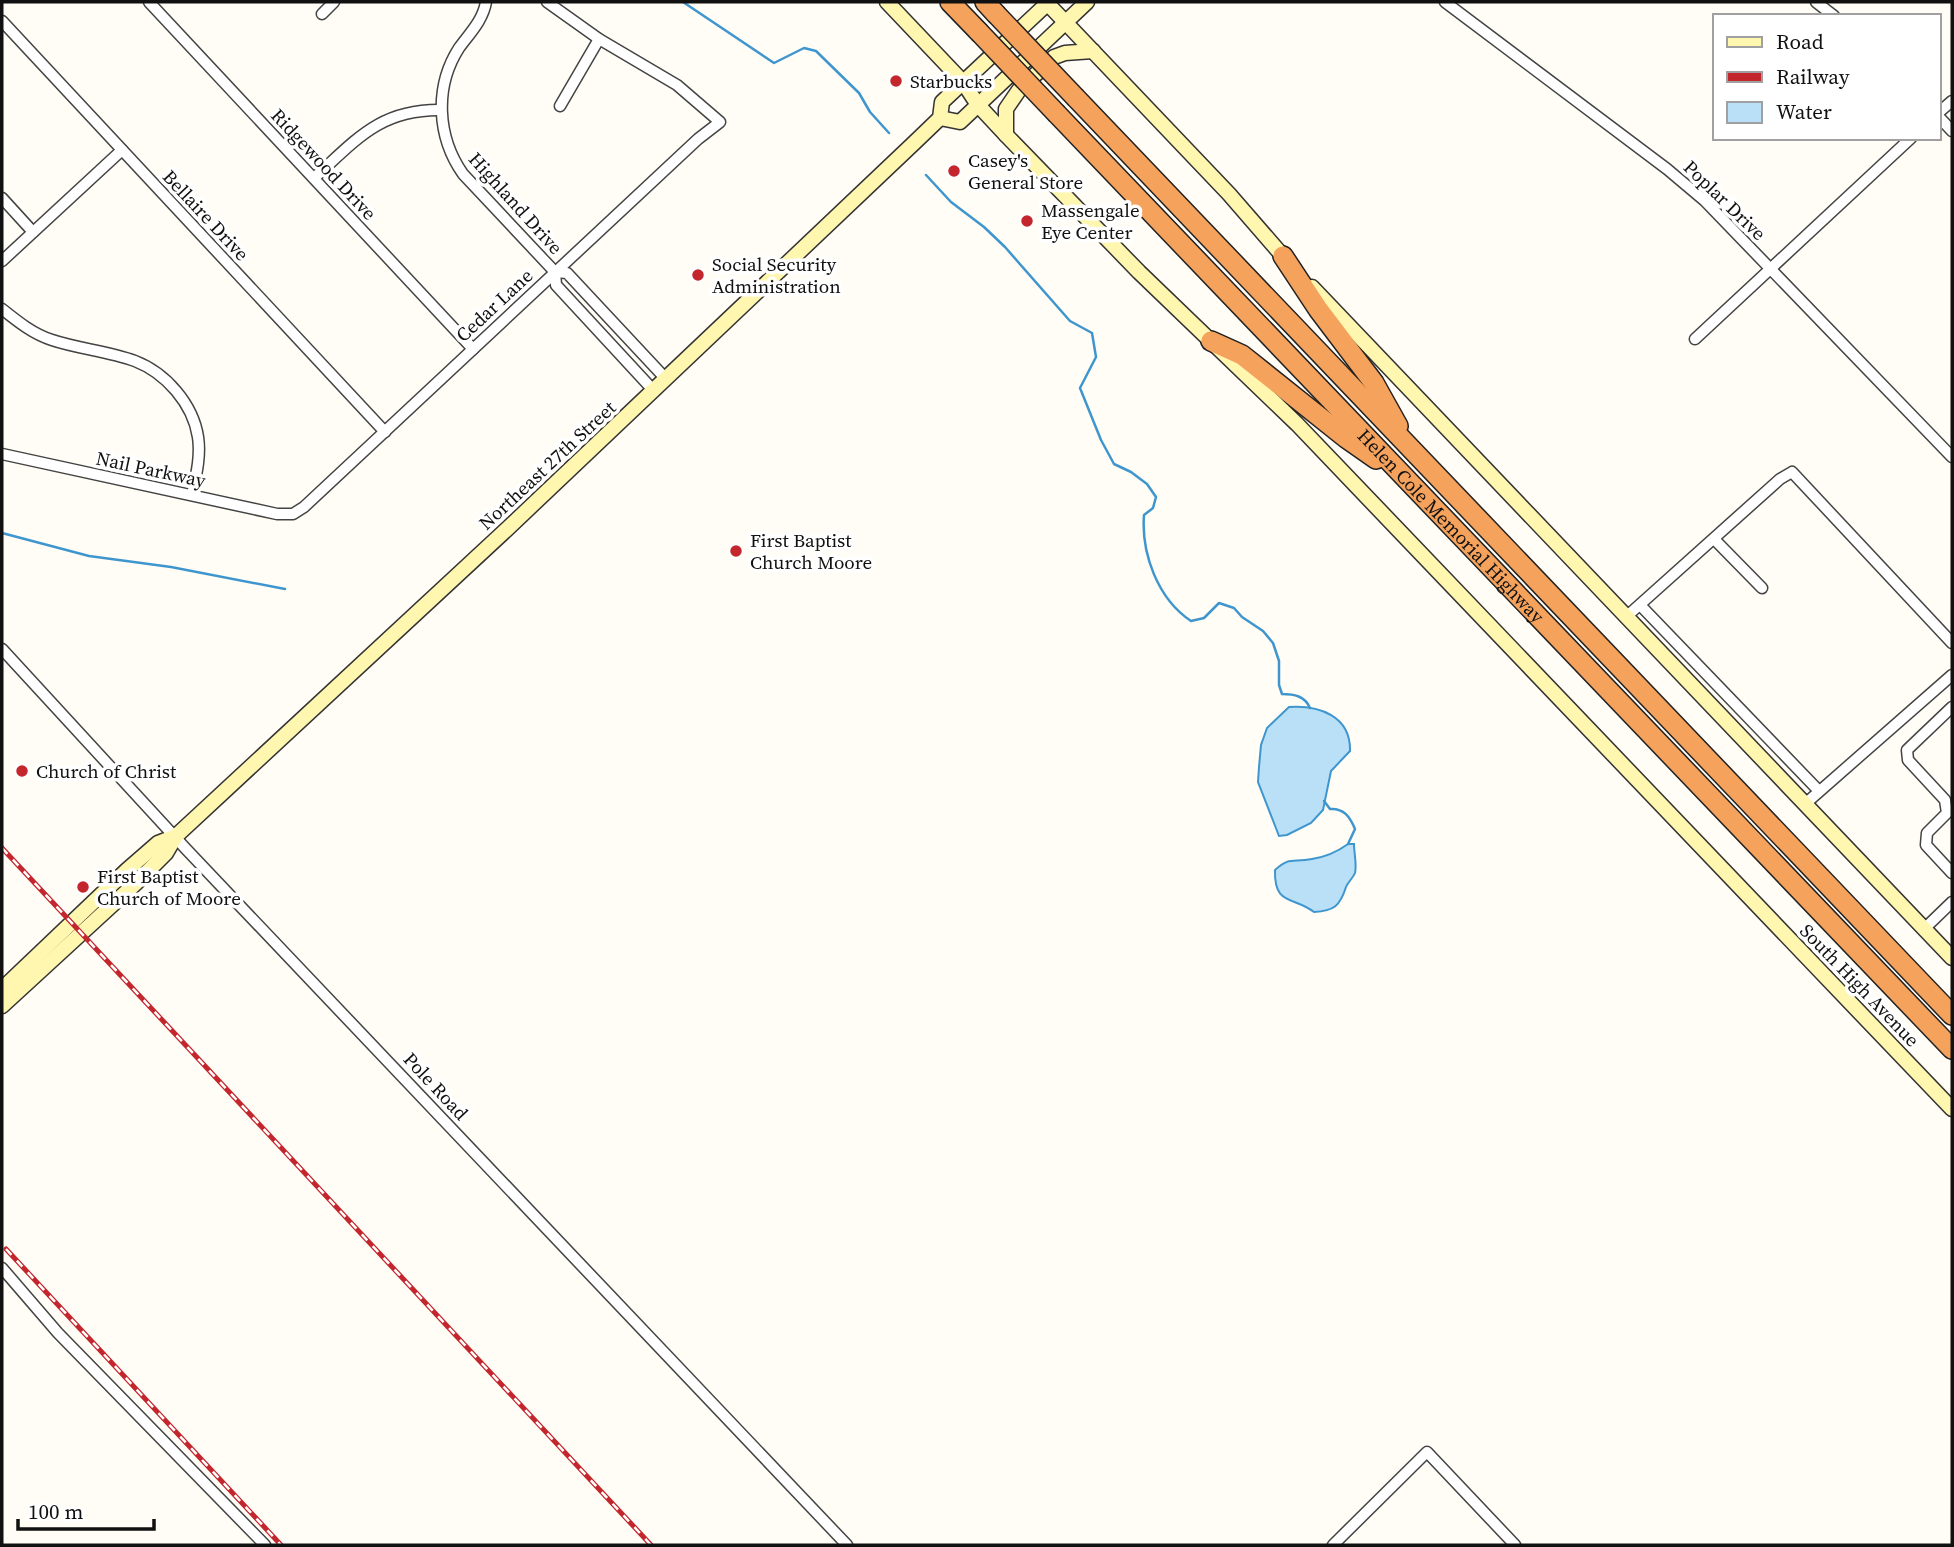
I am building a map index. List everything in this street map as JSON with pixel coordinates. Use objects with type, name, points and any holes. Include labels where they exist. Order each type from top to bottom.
[{"type":"highway","name":"Helen Cole Memorial Highway","points":[[950,2],[1952,1049]]},
{"type":"highway","name":"Helen Cole Memorial Highway","points":[[990,8],[1952,1015]]},
{"type":"highway","points":[[1283,256],[1318,309],[1374,383],[1411,449]]},
{"type":"highway","points":[[1211,341],[1242,355],[1346,438],[1413,486]]},
{"type":"main road","name":"South High Avenue","points":[[887,2],[963,82],[978,105],[1006,135],[1130,263],[1297,424],[1952,1109]]},
{"type":"main road","name":"Northeast 27th Street","points":[[2,1006],[127,891],[166,852],[176,836],[654,391],[940,118],[942,102],[1047,2]]},
{"type":"main road","points":[[1047,2],[1229,194],[1354,334],[1952,958]]},
{"type":"main road","points":[[940,118],[960,122],[1087,2]]},
{"type":"main road","points":[[1006,135],[1006,109],[1019,90],[1054,57],[1065,53],[1093,51]]},
{"type":"main road","name":"Northeast 27th Street","points":[[2,989],[158,843],[176,836]]},
{"type":"street","name":"Ridgewood Drive","points":[[149,2],[473,349]]},
{"type":"street","points":[[322,13],[334,2]]},
{"type":"street","name":"Highland Drive","points":[[486,2],[481,19],[461,45],[448,70],[441,110],[442,124],[450,149],[463,174],[555,272],[556,285],[654,391]]},
{"type":"street","points":[[547,2],[598,39],[560,106]]},
{"type":"street","name":"Poplar Drive","points":[[1446,2],[1690,188],[1770,267],[1952,457]]},
{"type":"street","points":[[1816,2],[1831,14]]},
{"type":"street","name":"Bellaire Drive","points":[[2,21],[385,432]]},
{"type":"street","name":"Cedar Lane","points":[[293,514],[385,432],[698,139],[720,122],[677,85],[598,39]]},
{"type":"street","points":[[314,178],[374,125],[404,113],[441,110]]},
{"type":"street","points":[[1940,116],[1952,131]]},
{"type":"street","points":[[1695,339],[1909,140]]},
{"type":"street","points":[[2,261],[122,150]]},
{"type":"street","points":[[2,198],[33,232]]},
{"type":"street","name":"Highland Drive","points":[[555,272],[567,273],[666,379]]},
{"type":"street","points":[[2,309],[37,335],[133,360],[170,384],[190,413],[198,437],[198,461],[192,495]]},
{"type":"street","name":"Nail Parkway","points":[[2,454],[277,514],[293,514]]},
{"type":"street","points":[[1626,617],[1780,479],[1793,472],[1952,643]]},
{"type":"street","points":[[1714,538],[1762,588]]},
{"type":"street","points":[[1640,605],[1819,791]]},
{"type":"street","name":"Pole Road","points":[[2,649],[847,1545]]},
{"type":"street","points":[[1810,810],[1819,791],[1952,675]]},
{"type":"street","points":[[1952,707],[1907,750],[1908,760],[1945,800],[1947,813],[1927,832],[1926,845],[1952,873]]},
{"type":"street","points":[[1924,929],[1951,906]]},
{"type":"street","points":[[2,1268],[58,1333],[265,1545]]},
{"type":"street","points":[[1333,1545],[1427,1452],[1515,1545]]},
{"type":"water","points":[[1289,707],[1311,708],[1331,715],[1345,729],[1350,751],[1331,771],[1323,810],[1311,823],[1279,836],[1258,782],[1259,767],[1261,745],[1267,728]]},
{"type":"water","points":[[1348,844],[1354,844],[1355,873],[1335,906],[1314,912],[1281,895],[1275,870],[1280,866],[1288,861],[1317,858]]},
{"type":"waterway","points":[[683,2],[774,63],[804,48],[816,51],[859,93],[870,112],[889,133]]},
{"type":"waterway","points":[[926,175],[951,202],[1005,247],[1070,321],[1092,333],[1096,357],[1080,388],[1114,464],[1147,484],[1156,497],[1153,508],[1144,515],[1145,545],[1154,574],[1169,601],[1191,621],[1204,618],[1219,603],[1234,608],[1263,631],[1273,643],[1279,661],[1279,685],[1282,694],[1299,696],[1310,708]]},
{"type":"waterway","points":[[2,533],[89,556],[171,567],[285,589]]},
{"type":"waterway","points":[[1324,801],[1330,809],[1343,812],[1351,821],[1355,829],[1348,844]]},
{"type":"railway","points":[[2,848],[651,1545]]},
{"type":"railway","points":[[6,1249],[281,1545]]},
{"type":"place","name":"Starbucks","points":[[896,81]]},
{"type":"place","name":"Casey's General Store","points":[[954,171]]},
{"type":"place","name":"Massengale Eye Center","points":[[1027,221]]},
{"type":"place","name":"Social Security Administration","points":[[698,275]]},
{"type":"place","name":"First Baptist Church Moore","points":[[736,551]]},
{"type":"place","name":"Church of Christ","points":[[22,771]]},
{"type":"place","name":"First Baptist Church of Moore","points":[[83,887]]}]
